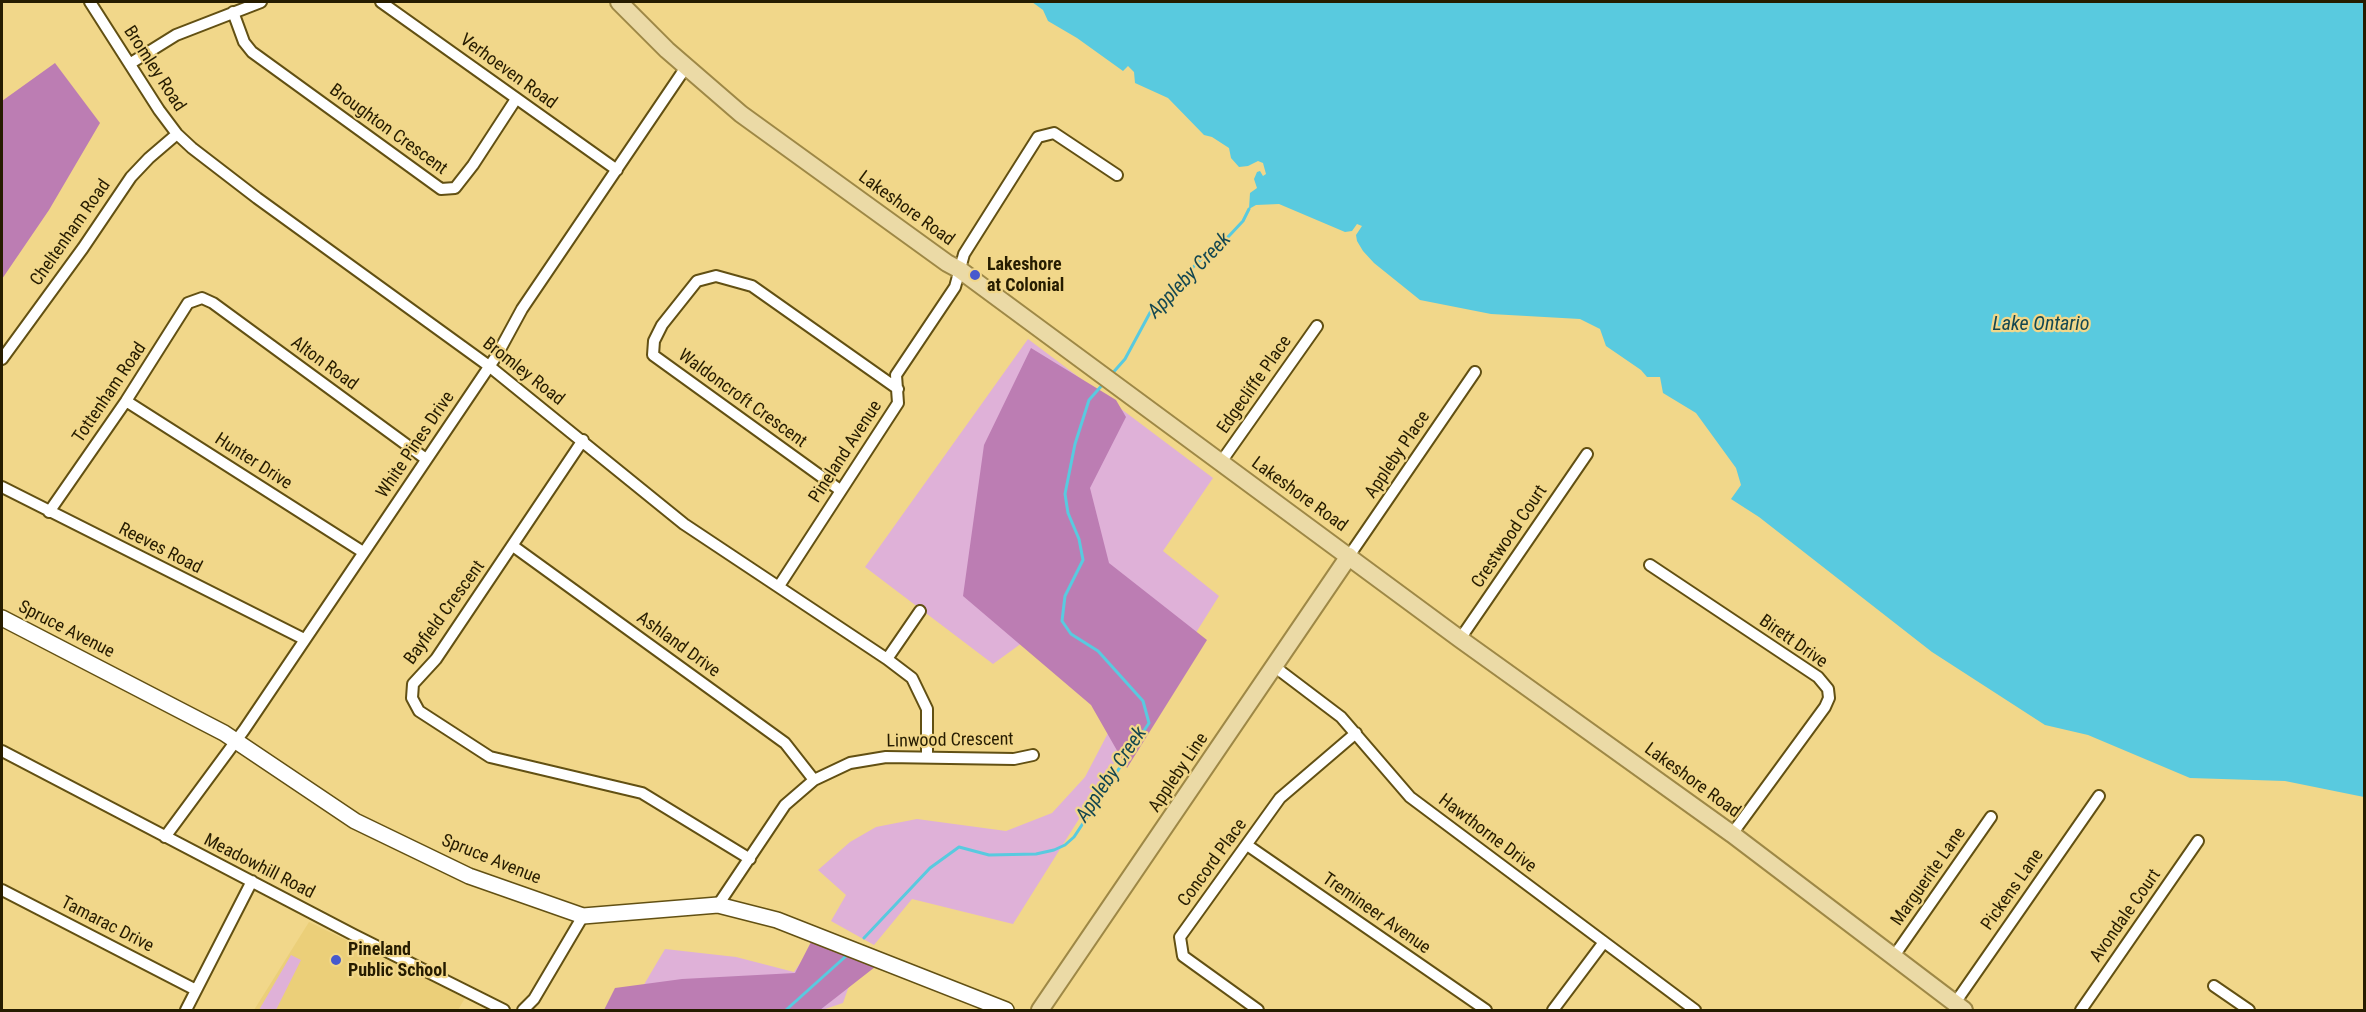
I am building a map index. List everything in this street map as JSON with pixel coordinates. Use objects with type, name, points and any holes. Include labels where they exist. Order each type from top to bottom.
[{"type":"main road","name":"Lakeshore Road","points":[[619,2],[686,67],[741,114],[930,251],[960,270],[1460,639],[1732,834],[1960,1007]]},
{"type":"main road","name":"Appleby Line","points":[[1040,1011],[1349,556]]},
{"type":"street","name":"Bromley Road","points":[[90,2],[159,110],[177,134],[192,148],[257,198],[489,366],[684,524],[912,678],[927,709],[927,757]]},
{"type":"street","points":[[130,63],[176,35],[261,2]]},
{"type":"street","name":"Verhoeven Road","points":[[387,3],[616,170]]},
{"type":"street","name":"Broughton Crescent","points":[[233,12],[244,42],[252,52],[441,189],[455,188],[473,165],[516,99]]},
{"type":"street","name":"White Pines Drive","points":[[165,837],[236,741],[489,366],[522,309],[686,67]]},
{"type":"street","name":"Pineland Avenue","points":[[779,586],[898,403],[896,375],[955,287],[964,254],[1038,137],[1054,133],[1117,175]]},
{"type":"street","name":"Cheltenham Road","points":[[2,359],[83,248],[131,177],[177,134]]},
{"type":"street","name":"Waldoncroft Crescent","points":[[840,490],[653,356],[654,341],[662,325],[697,280],[716,276],[752,286],[898,389]]},
{"type":"street","name":"Tottenham Road","points":[[49,512],[126,400],[188,303],[202,298]]},
{"type":"street","name":"Alton Road","points":[[202,298],[213,303],[426,459]]},
{"type":"street","name":"Edgecliffe Place","points":[[1221,462],[1317,326]]},
{"type":"street","name":"Appleby Place","points":[[1349,556],[1475,372]]},
{"type":"street","name":"Hunter Drive","points":[[126,400],[363,552]]},
{"type":"street","name":"Bayfield Crescent","points":[[583,440],[436,659],[413,684],[412,698],[419,711],[490,757],[642,793],[750,859]]},
{"type":"street","name":"Crestwood Court","points":[[1460,639],[1587,454]]},
{"type":"street","name":"Reeves Road","points":[[2,487],[304,639]]},
{"type":"street","name":"Ashland Drive","points":[[513,546],[785,742],[814,780]]},
{"type":"street","name":"Birett Drive","points":[[1650,565],[1818,677],[1828,689],[1829,698],[1825,707],[1732,834]]},
{"type":"street","points":[[887,659],[920,611]]},
{"type":"street","name":"Spruce Avenue","points":[[2,618],[224,733],[355,820],[469,876],[584,916],[718,905],[777,920],[1005,1011]]},
{"type":"street","name":"Hawthorne Drive","points":[[1275,667],[1334,710],[1410,797],[1695,1011]]},
{"type":"street","name":"Concord Place","points":[[1257,1011],[1183,956],[1180,938],[1280,798],[1356,733]]},
{"type":"street","name":"Meadowhill Road","points":[[2,751],[504,1011]]},
{"type":"street","name":"Linwood Crescent","points":[[718,905],[785,805],[814,780],[850,763],[886,757],[1014,759],[1033,755]]},
{"type":"street","name":"Pickens Lane","points":[[1960,1007],[2099,796]]},
{"type":"street","name":"Marguerite Lane","points":[[1894,956],[1991,817]]},
{"type":"street","name":"Avondale Court","points":[[2081,1011],[2198,841]]},
{"type":"street","name":"Tremineer Avenue","points":[[1247,845],[1486,1011]]},
{"type":"street","points":[[186,1011],[252,881]]},
{"type":"street","name":"Tamarac Drive","points":[[2,890],[196,990]]},
{"type":"street","points":[[523,1011],[534,999],[584,916]]},
{"type":"street","points":[[1553,1011],[1604,942]]},
{"type":"street","points":[[2214,986],[2249,1011]]},
{"type":"shaded area","points":[[55,63],[100,123],[49,210],[2,279],[2,101]]},
{"type":"shaded area","points":[[1028,339],[1213,478],[1163,551],[1219,596],[1013,924],[912,899],[874,945],[831,921],[846,895],[818,870],[850,842],[876,827],[917,819],[1006,831],[1052,813],[1085,777],[1119,712],[1044,627],[993,664],[865,567]]},
{"type":"shaded area","points":[[1031,348],[1116,400],[1126,417],[1090,488],[1109,563],[1207,640],[1127,768],[1091,705],[963,596],[984,445]]},
{"type":"shaded area","name":"Pineland Public School","points":[[309,922],[465,998],[458,1010],[254,1010]]},
{"type":"shaded area","points":[[811,942],[875,967],[820,1010],[604,1010],[615,988],[682,979],[795,973]]},
{"type":"shaded area","points":[[665,949],[736,957],[794,972],[810,949],[857,963],[843,1003],[822,1010],[629,1010]]},
{"type":"shaded area","points":[[291,955],[301,960],[276,1010],[259,1010]]},
{"type":"water","name":"Lake Ontario","points":[[1032,2],[2364,2],[2364,797],[2285,781],[2190,778],[2088,735],[2045,725],[1932,652],[1759,517],[1731,499],[1741,485],[1736,468],[1696,413],[1663,393],[1660,377],[1647,377],[1641,370],[1606,346],[1600,329],[1580,319],[1491,314],[1420,300],[1374,263],[1363,251],[1356,235],[1362,226],[1357,224],[1352,231],[1345,232],[1279,204],[1256,205],[1249,209],[1250,193],[1257,188],[1254,179],[1257,172],[1260,171],[1263,176],[1266,174],[1263,163],[1258,161],[1239,167],[1231,158],[1229,148],[1212,137],[1204,135],[1168,98],[1135,83],[1134,72],[1128,66],[1123,71],[1077,38],[1048,21],[1043,10]]},
{"type":"waterway","name":"Appleby Creek","points":[[1110,376],[1125,359],[1152,309],[1207,253],[1228,237],[1243,221],[1249,209]]},
{"type":"waterway","name":"Appleby Creek","points":[[864,938],[930,868],[959,847],[989,855],[1036,854],[1065,845],[1074,837],[1149,723],[1143,701],[1098,651],[1071,634],[1062,621],[1065,596],[1083,560],[1079,539],[1068,513],[1065,494],[1075,444],[1089,400],[1104,383]]},
{"type":"waterway","name":"Appleby Creek","points":[[786,1010],[845,957]]},
{"type":"place","name":"Lakeshore at Colonial","points":[[975,275]]},
{"type":"place","name":"Pineland Public School","points":[[336,960]]}]
